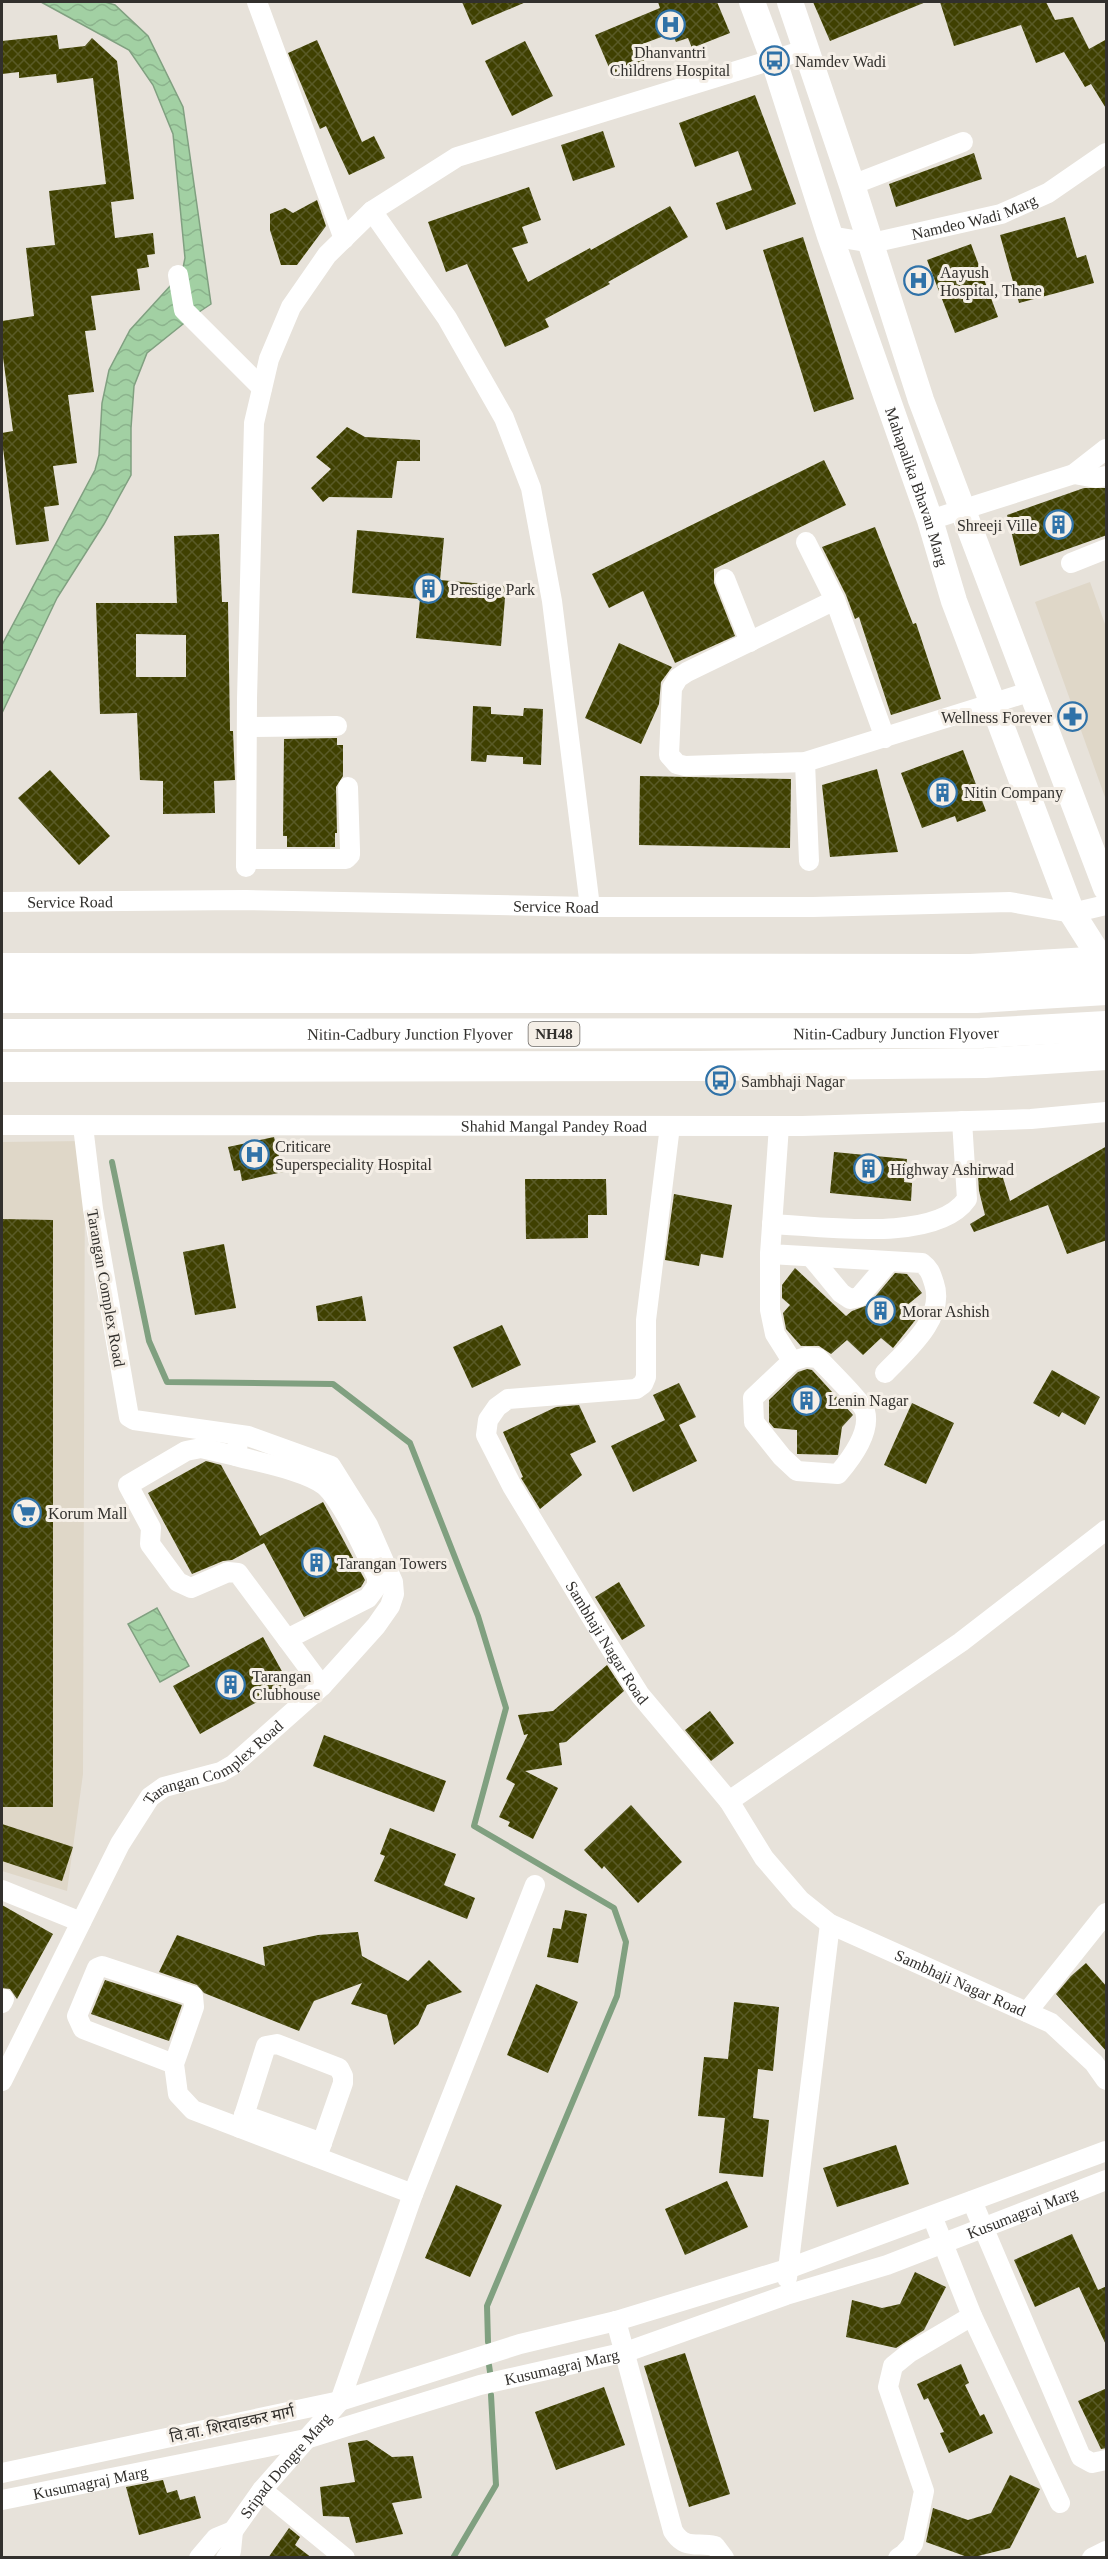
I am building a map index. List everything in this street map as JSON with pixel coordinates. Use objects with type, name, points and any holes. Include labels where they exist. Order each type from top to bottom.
[{"type":"highway","points":[[1024,966],[1037,982],[1049,1005],[1052,1017],[1046,1037],[1024,1060]]},
{"type":"highway","points":[[2,968],[971,969],[1024,966],[1106,971]]},
{"type":"highway","name":"Nitin-Cadbury Junction Flyover","points":[[2,998],[976,998],[1106,971]]},
{"type":"highway","name":"Nitin-Cadbury Junction Flyover","points":[[2,1034],[981,1033],[1107,1026]]},
{"type":"highway","points":[[2,1067],[699,1066],[985,1063],[1107,1055]]},
{"type":"main road","name":"Mahapalika Bhavan Marg","points":[[752,2],[774,61],[830,236],[930,520],[954,601],[1072,913],[1106,971]]},
{"type":"main road","name":"Mahapalika Bhavan Marg","points":[[790,2],[808,49],[933,434],[1107,888]]},
{"type":"main road","points":[[905,447],[933,434]]},
{"type":"street","points":[[257,2],[344,239]]},
{"type":"street","points":[[348,787],[350,855],[346,859],[247,863],[247,727],[254,423],[269,358],[291,307],[327,255],[372,211],[457,157],[808,49]]},
{"type":"street","points":[[852,184],[963,142]]},
{"type":"street","name":"Namdeo Wadi Marg","points":[[830,236],[872,243],[1001,213],[1048,193],[1107,153]]},
{"type":"street","points":[[372,211],[447,318],[504,418],[531,488],[552,601],[590,907]]},
{"type":"street","points":[[178,275],[184,310],[262,388]]},
{"type":"street","points":[[930,520],[1074,474],[1107,449]]},
{"type":"street","points":[[1074,474],[1096,478],[1107,476]]},
{"type":"street","points":[[806,542],[835,600],[885,738]]},
{"type":"street","points":[[1071,563],[1107,549]]},
{"type":"street","points":[[725,579],[750,642]]},
{"type":"street","points":[[835,600],[678,678],[672,688],[669,755],[677,764],[685,766],[805,762],[1032,691]]},
{"type":"street","points":[[247,727],[337,726]]},
{"type":"street","points":[[805,762],[809,861]]},
{"type":"street","name":"Service Road","points":[[2,902],[246,900],[590,907],[813,908],[1010,902],[1072,913],[1107,905]]},
{"type":"street","name":"Shahid Mangal Pandey Road","points":[[2,1125],[779,1126],[1031,1119],[1107,1112]]},
{"type":"street","points":[[772,1224],[900,1229],[942,1218],[961,1208],[967,1199],[962,1121]]},
{"type":"street","name":"Tarangan Complex Road","points":[[2,2081],[120,1844],[156,1791],[221,1772],[233,1765],[322,1686],[384,1616],[394,1594],[393,1582],[368,1525],[331,1466],[294,1451],[239,1435],[134,1420],[129,1417],[93,1209],[83,1126]]},
{"type":"street","name":"Sambhaji Nagar Road","points":[[670,1126],[646,1320],[646,1377],[643,1383],[636,1389],[508,1399],[497,1407],[488,1420],[486,1436],[512,1486],[640,1695],[729,1801],[764,1858],[800,1900],[830,1924],[1051,2023],[1100,2059],[1107,2080]]},
{"type":"street","points":[[779,1126],[770,1254],[772,1318],[775,1334],[792,1361]]},
{"type":"street","points":[[770,1254],[922,1263],[929,1268],[937,1291],[930,1321],[922,1335],[885,1373]]},
{"type":"street","points":[[812,1258],[841,1293],[850,1299],[859,1297],[889,1262]]},
{"type":"street","points":[[806,1357],[818,1358],[864,1409],[866,1425],[851,1460],[838,1474],[797,1471],[782,1457],[754,1422],[753,1398],[792,1361],[806,1357]]},
{"type":"street","points":[[236,1456],[239,1435]]},
{"type":"street","points":[[287,1639],[368,1598],[377,1586],[377,1577],[340,1504],[324,1485],[302,1475],[201,1448],[186,1451],[128,1485],[151,1528],[150,1544],[181,1585],[192,1588],[228,1572],[238,1573],[287,1639],[322,1686]]},
{"type":"street","points":[[729,1801],[961,1642],[1107,1530]]},
{"type":"street","points":[[339,2401],[412,2194],[535,1885]]},
{"type":"street","points":[[2,1890],[81,1922]]},
{"type":"street","points":[[1027,2012],[1107,1913]]},
{"type":"street","points":[[786,2295],[787,2269],[830,1924]]},
{"type":"street","points":[[174,2064],[83,2029],[76,2016],[97,1968],[102,1966],[193,1996],[194,2007],[174,2064],[178,2094],[183,2102],[193,2110],[242,2122],[319,2150],[412,2194]]},
{"type":"street","points":[[242,2122],[266,2046],[277,2044],[339,2068],[343,2076],[343,2083],[319,2150]]},
{"type":"street","name":"Kusumagraj Marg","points":[[460,2362],[616,2321],[787,2269],[1107,2151]]},
{"type":"street","name":"Kusumagraj Marg","points":[[2,2500],[306,2439],[480,2385],[626,2352],[786,2295],[887,2265],[1107,2180]]},
{"type":"street","points":[[972,2201],[981,2228],[1081,2457],[1092,2463],[1107,2460]]},
{"type":"street","points":[[932,2216],[972,2316],[1060,2503]]},
{"type":"street","points":[[898,2558],[913,2544],[924,2491],[888,2387],[893,2366],[909,2353],[972,2316]]},
{"type":"street","points":[[616,2321],[674,2530],[679,2540],[690,2545],[715,2546],[724,2558]]},
{"type":"street","name":"वि.वा. शिरवाडकर मार्ग","points":[[2,2473],[339,2401],[460,2362]]},
{"type":"street","name":"Sripad Dongre Marg","points":[[233,2531],[262,2490],[339,2401]]},
{"type":"street","points":[[262,2490],[345,2558]]},
{"type":"street","points":[[199,2558],[216,2538],[233,2531],[231,2551],[226,2558]]},
{"type":"street","points":[[1092,2558],[1107,2551]]},
{"type":"shaded area","points":[[1090,582],[1106,627],[1106,800],[1035,602]]},
{"type":"shaded area","points":[[85,1141],[83,1774],[67,1891],[2,1871],[2,1142]]},
{"type":"water","points":[[41,2],[105,2],[115,5],[148,36],[183,107],[211,304],[147,353],[134,386],[131,475],[104,524],[57,598],[2,713],[2,645],[95,470],[99,455],[102,403],[109,370],[130,330],[182,273],[185,258],[173,134],[153,85],[129,50]]},
{"type":"water","points":[[157,1608],[189,1666],[160,1682],[128,1624]]},
{"type":"building","points":[[462,2],[526,2],[472,25]]},
{"type":"building","points":[[658,2],[717,2],[730,33],[692,48],[688,38],[676,42],[672,33],[637,46],[646,65],[614,79],[595,35],[660,8]]},
{"type":"building","points":[[813,2],[926,2],[830,41]]},
{"type":"building","points":[[940,2],[1046,2],[1055,20],[1073,17],[1089,49],[1107,39],[1107,110],[1091,84],[1085,87],[1064,52],[1036,63],[1021,25],[954,46]]},
{"type":"building","points":[[57,35],[59,49],[85,46],[92,38],[117,61],[134,199],[111,202],[115,238],[153,233],[155,254],[147,255],[149,267],[137,269],[140,290],[91,296],[96,330],[85,331],[94,392],[68,395],[77,463],[53,466],[59,505],[44,507],[49,541],[16,545],[2,441],[2,433],[13,431],[2,350],[2,321],[34,316],[26,248],[55,245],[49,191],[106,184],[93,78],[57,83],[56,74],[19,78],[19,72],[2,74],[2,41]]},
{"type":"building","points":[[317,40],[362,142],[374,136],[385,158],[349,175],[326,126],[320,129],[288,53]]},
{"type":"building","points":[[525,41],[553,96],[512,116],[485,61]]},
{"type":"building","points":[[755,95],[796,204],[726,230],[716,203],[752,190],[738,151],[695,167],[679,123]]},
{"type":"building","points":[[603,131],[615,167],[573,181],[561,145]]},
{"type":"building","points":[[974,153],[982,179],[896,207],[889,184]]},
{"type":"building","points":[[529,187],[541,220],[522,227],[528,243],[512,248],[528,282],[670,206],[688,237],[608,282],[610,284],[545,319],[549,327],[505,347],[467,264],[446,272],[428,222]]},
{"type":"building","points":[[317,200],[326,226],[297,265],[281,265],[270,230],[270,214],[285,208],[293,213]]},
{"type":"building","points":[[1065,217],[1077,258],[1086,255],[1094,283],[1019,303],[1000,235]]},
{"type":"building","points":[[803,237],[854,399],[814,412],[763,250]]},
{"type":"building","points":[[971,244],[998,317],[955,333],[927,260]]},
{"type":"building","points":[[347,427],[365,437],[420,440],[420,461],[397,461],[392,498],[329,497],[323,502],[311,488],[331,469],[316,457]]},
{"type":"building","points":[[824,460],[846,505],[714,569],[714,583],[735,636],[675,663],[643,591],[609,608],[592,574]]},
{"type":"building","name":"Shreeji Ville","points":[[1084,488],[1107,488],[1107,535],[1020,566],[1007,515]]},
{"type":"building","points":[[875,527],[913,624],[916,623],[941,699],[891,715],[859,617],[855,619],[846,595],[822,547]]},
{"type":"building","name":"Prestige Park","points":[[357,530],[444,538],[440,580],[506,586],[501,646],[416,638],[420,599],[352,593]]},
{"type":"building","points":[[219,534],[222,602],[228,602],[230,731],[233,731],[235,780],[214,781],[215,813],[163,814],[163,781],[140,780],[137,713],[100,714],[96,603],[177,603],[174,536]],"holes":[[[136,634],[186,635],[186,677],[136,677]]]},
{"type":"building","points":[[619,643],[672,667],[661,682],[659,704],[641,744],[585,718]]},
{"type":"building","points":[[473,706],[491,707],[491,714],[523,716],[524,708],[543,709],[541,765],[523,764],[523,757],[487,755],[486,762],[471,761]]},
{"type":"building","points":[[337,738],[337,745],[343,745],[343,776],[336,787],[335,847],[287,847],[287,836],[283,836],[284,739]]},
{"type":"building","name":"Nitin Company","points":[[963,750],[986,811],[957,822],[955,816],[922,828],[901,773]]},
{"type":"building","points":[[877,769],[898,852],[830,857],[822,785]]},
{"type":"building","points":[[50,770],[110,836],[79,865],[18,798]]},
{"type":"building","points":[[640,776],[791,779],[790,848],[639,845]]},
{"type":"building","points":[[274,1137],[283,1172],[242,1181],[240,1170],[234,1171],[228,1147]]},
{"type":"building","points":[[1107,1146],[1107,1240],[1067,1254],[1048,1205],[974,1232],[970,1224],[985,1215],[978,1176],[1000,1168],[1010,1201]]},
{"type":"building","name":"Highway Ashirwad","points":[[834,1152],[907,1159],[904,1182],[912,1183],[911,1201],[830,1193]]},
{"type":"building","points":[[525,1179],[606,1179],[607,1215],[588,1215],[588,1238],[526,1239]]},
{"type":"building","points":[[674,1194],[732,1205],[723,1258],[701,1254],[699,1266],[665,1260]]},
{"type":"building","name":"Korum Mall","points":[[2,1219],[53,1220],[53,1807],[2,1807]]},
{"type":"building","points":[[224,1244],[236,1308],[195,1315],[183,1252]]},
{"type":"building","name":"Morar Ashish","points":[[795,1268],[846,1316],[868,1305],[895,1273],[907,1274],[922,1293],[906,1306],[917,1318],[893,1348],[881,1338],[863,1355],[847,1340],[831,1354],[819,1346],[801,1346],[786,1329],[783,1313],[790,1305],[782,1298],[782,1285]]},
{"type":"building","points":[[362,1296],[366,1321],[318,1321],[316,1306]]},
{"type":"building","points":[[502,1325],[521,1365],[472,1388],[453,1347]]},
{"type":"building","name":"Lenin Nagar","points":[[812,1370],[853,1415],[842,1427],[838,1455],[797,1454],[797,1430],[774,1428],[769,1422],[769,1400],[798,1372]]},
{"type":"building","points":[[1052,1370],[1100,1397],[1085,1425],[1062,1412],[1059,1417],[1033,1403]]},
{"type":"building","points":[[679,1383],[696,1417],[679,1425],[697,1461],[633,1492],[611,1446],[665,1420],[653,1395]]},
{"type":"building","points":[[912,1403],[954,1423],[926,1484],[884,1465]]},
{"type":"building","points":[[579,1405],[596,1442],[570,1454],[582,1475],[540,1509],[521,1478],[523,1477],[503,1432],[556,1407]]},
{"type":"building","points":[[206,1461],[221,1465],[260,1536],[323,1502],[365,1580],[361,1587],[304,1617],[264,1543],[232,1560],[223,1561],[192,1574],[148,1493]]},
{"type":"building","points":[[619,1582],[645,1626],[622,1640],[595,1597]]},
{"type":"building","name":"Tarangan Clubhouse","points":[[263,1637],[289,1684],[200,1734],[173,1686]]},
{"type":"building","points":[[607,1665],[624,1691],[566,1742],[559,1743],[562,1765],[525,1771],[558,1788],[533,1839],[508,1826],[510,1822],[499,1817],[515,1784],[506,1779],[528,1734],[524,1735],[518,1715],[553,1711]]},
{"type":"building","points":[[710,1711],[734,1743],[711,1761],[685,1730]]},
{"type":"building","points":[[324,1735],[446,1781],[434,1812],[313,1766]]},
{"type":"building","points":[[631,1805],[682,1862],[638,1903],[604,1866],[602,1869],[584,1850]]},
{"type":"building","points":[[2,1824],[73,1847],[62,1881],[2,1861]]},
{"type":"building","points":[[390,1828],[456,1854],[444,1885],[475,1898],[467,1919],[374,1881],[385,1856],[380,1854]]},
{"type":"building","points":[[2,1905],[53,1934],[17,1999],[10,1989],[2,1988]]},
{"type":"building","points":[[565,1910],[587,1914],[578,1963],[547,1957],[553,1928],[561,1929]]},
{"type":"building","points":[[358,1932],[362,1956],[408,1981],[429,1960],[462,1992],[427,2005],[418,2025],[394,2045],[387,2015],[351,2004],[362,1983],[314,2001],[299,2031],[204,1993],[197,1985],[159,1972],[177,1935],[265,1966],[263,1947],[318,1935]]},
{"type":"building","points":[[1086,1963],[1107,1987],[1107,2052],[1056,1994]]},
{"type":"building","points":[[105,1980],[182,2005],[169,2041],[91,2014]]},
{"type":"building","points":[[536,1984],[578,2002],[548,2073],[507,2055]]},
{"type":"building","points":[[734,2002],[779,2007],[773,2071],[758,2069],[753,2118],[769,2120],[763,2177],[719,2173],[725,2118],[698,2116],[704,2057],[728,2059]]},
{"type":"building","points":[[896,2145],[909,2184],[837,2207],[823,2168]]},
{"type":"building","points":[[727,2181],[748,2227],[685,2255],[665,2209]]},
{"type":"building","points":[[456,2185],[502,2205],[470,2277],[425,2258]]},
{"type":"building","points":[[1072,2234],[1098,2290],[1107,2286],[1107,2347],[1079,2287],[1035,2307],[1014,2260]]},
{"type":"building","points":[[915,2272],[946,2287],[924,2330],[896,2348],[846,2337],[852,2300],[882,2308],[900,2304]]},
{"type":"building","points":[[685,2353],[730,2494],[689,2507],[644,2366]]},
{"type":"building","points":[[961,2364],[969,2383],[965,2385],[980,2416],[984,2414],[993,2433],[949,2453],[940,2433],[944,2432],[928,2398],[924,2400],[917,2384]]},
{"type":"building","points":[[604,2387],[625,2445],[556,2470],[535,2412]]},
{"type":"building","points":[[1107,2388],[1107,2448],[1101,2449],[1078,2401]]},
{"type":"building","points":[[367,2440],[392,2457],[413,2456],[422,2498],[392,2503],[403,2534],[356,2543],[349,2517],[323,2516],[320,2487],[355,2482],[348,2443]]},
{"type":"building","points":[[1010,2475],[1040,2489],[1010,2548],[970,2558],[926,2542],[933,2508],[968,2520],[991,2513]]},
{"type":"building","points":[[163,2480],[167,2493],[177,2490],[180,2500],[195,2496],[201,2518],[139,2535],[126,2487]]},
{"type":"building","points":[[289,2528],[300,2537],[295,2545],[312,2558],[268,2558]]},
{"type":"waterway","points":[[112,1162],[149,1341],[167,1382],[333,1384],[410,1443],[478,1616],[506,1708],[474,1826],[614,1908],[626,1942],[617,1996],[487,2306],[488,2342]]},
{"type":"waterway","points":[[489,2365],[490,2372]]},
{"type":"waterway","points":[[453,2558],[496,2485],[491,2395]]},
{"type":"place","name":"Dhanvantri Childrens Hospital","points":[[670,24]]},
{"type":"place","name":"Namdev Wadi","points":[[774,61]]},
{"type":"place","name":"Aayush Hospital, Thane","points":[[919,281]]},
{"type":"place","name":"Shreeji Ville","points":[[1058,525]]},
{"type":"place","name":"Prestige Park","points":[[429,589]]},
{"type":"place","name":"Wellness Forever","points":[[1073,717]]},
{"type":"place","name":"Nitin Company","points":[[943,792]]},
{"type":"place","name":"Sambhaji Nagar","points":[[720,1081]]},
{"type":"place","name":"Criticare Superspeciality Hospital","points":[[254,1155]]},
{"type":"place","name":"Highway Ashirwad","points":[[869,1169]]},
{"type":"place","name":"Morar Ashish","points":[[881,1311]]},
{"type":"place","name":"Lenin Nagar","points":[[807,1400]]},
{"type":"place","name":"Korum Mall","points":[[27,1513]]},
{"type":"place","name":"Tarangan Towers","points":[[316,1563]]},
{"type":"place","name":"Tarangan Clubhouse","points":[[231,1685]]}]
